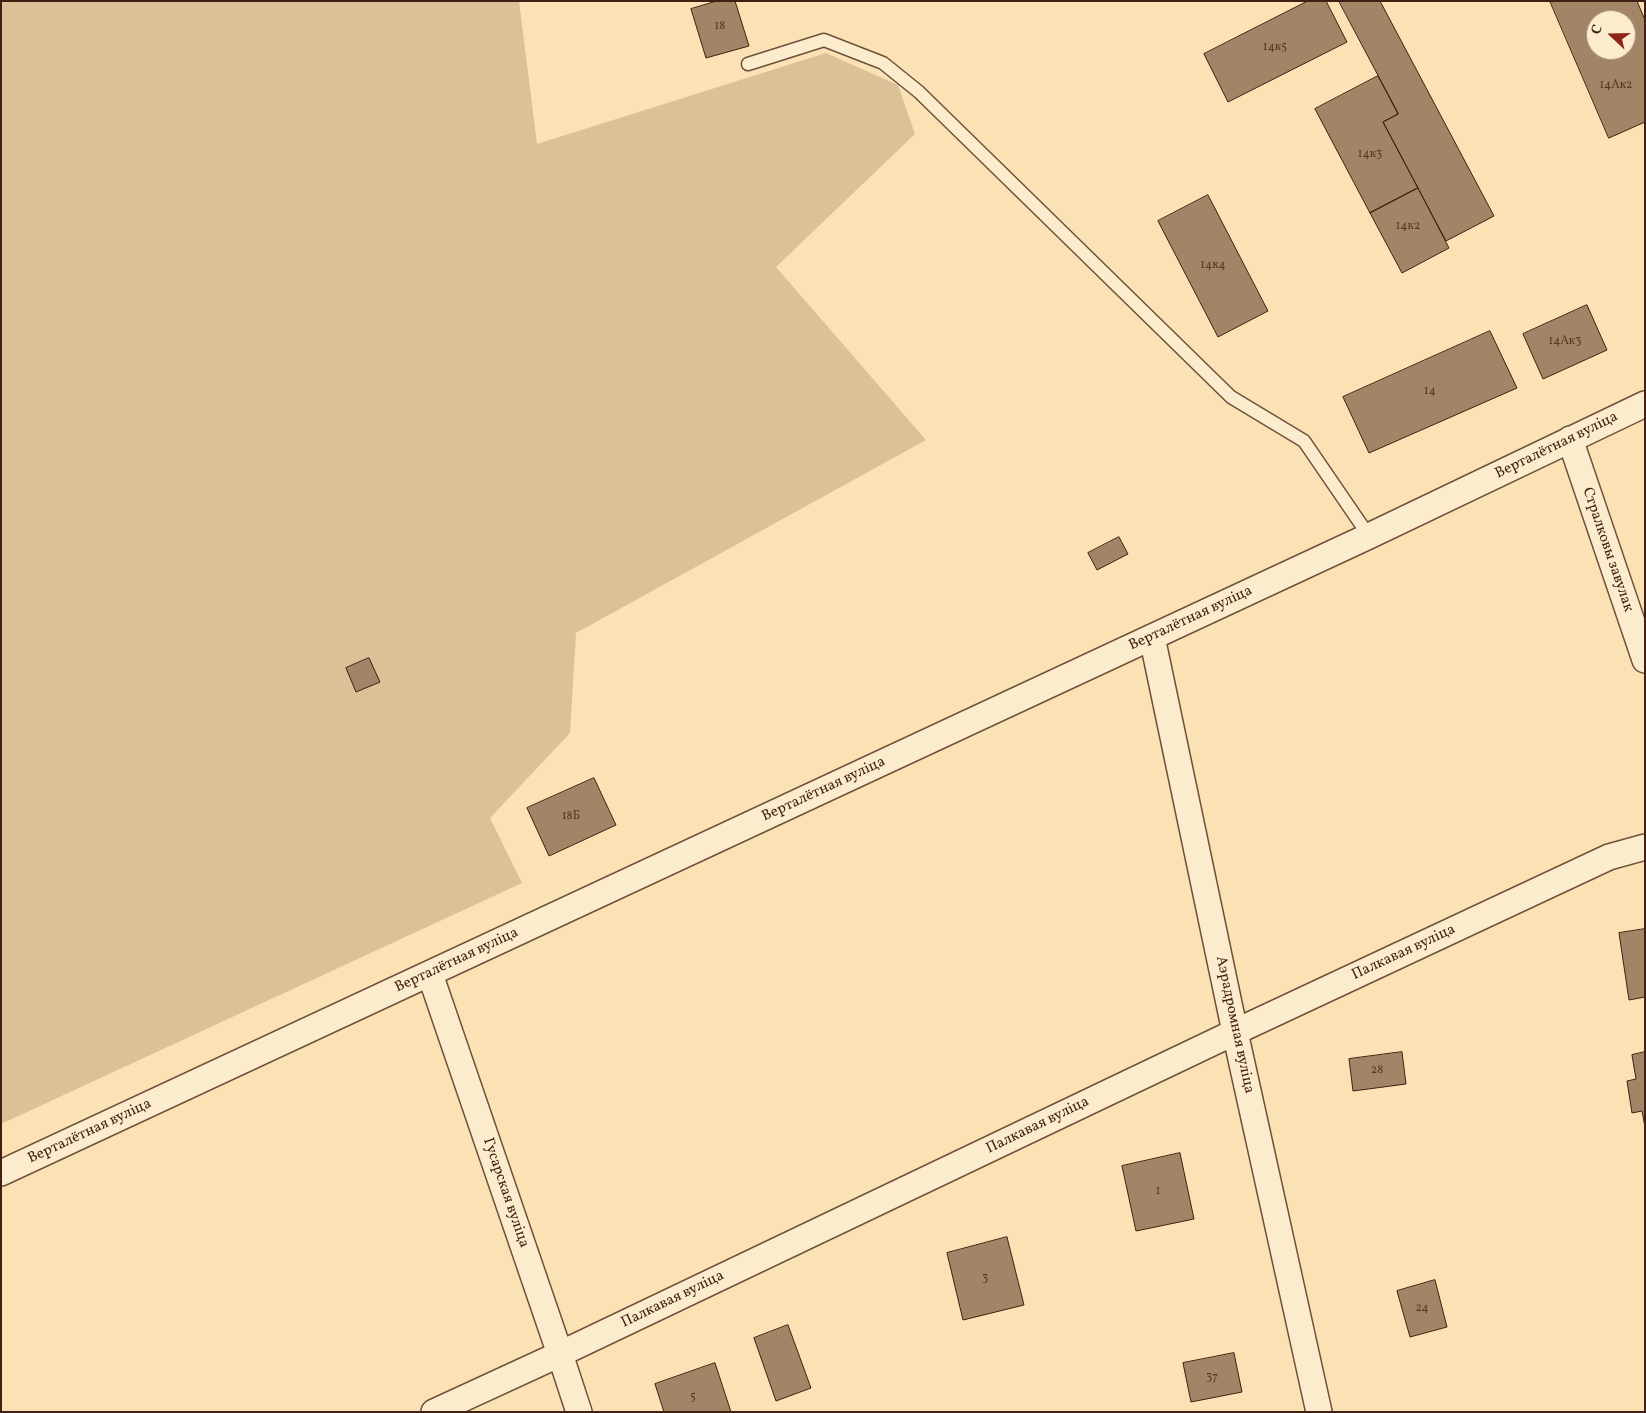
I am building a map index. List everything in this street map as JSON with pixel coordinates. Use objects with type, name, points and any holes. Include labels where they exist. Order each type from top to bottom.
[{"type":"street","name":"Верталётная вуліца","points":[[1,1173],[1369,536],[1645,404]]},
{"type":"street","name":"Стралковы завулак","points":[[1570,439],[1645,660]]},
{"type":"street","name":"Аэрадромная вуліца","points":[[1152,637],[1315,1411]]},
{"type":"street","name":"Палкавая вуліца","points":[[434,1412],[1609,856],[1645,847]]},
{"type":"street","name":"Гусарская вуліца","points":[[430,974],[560,1354],[578,1412]]},
{"type":"lane","points":[[748,64],[824,40],[883,63],[919,92],[1231,397],[1304,441],[1369,536]]},
{"type":"shaded area","points":[[1,1],[519,1],[537,144],[826,53],[898,85],[915,134],[776,267],[926,440],[576,633],[570,733],[490,818],[522,883],[1,1124]]},
{"type":"building","points":[[717,1],[735,1],[749,46],[706,58],[691,9]]},
{"type":"building","points":[[1308,1],[1326,1],[1347,42],[1228,102],[1204,54]]},
{"type":"building","points":[[1339,1],[1380,1],[1494,216],[1446,241],[1383,122],[1398,114]]},
{"type":"building","points":[[1550,1],[1637,1],[1645,20],[1645,122],[1609,138]]},
{"type":"building","points":[[1378,76],[1398,114],[1383,122],[1418,188],[1370,213],[1315,109]]},
{"type":"building","points":[[1418,188],[1449,248],[1402,273],[1370,213]]},
{"type":"building","points":[[1208,195],[1268,311],[1218,337],[1158,221]]},
{"type":"building","points":[[1587,305],[1607,350],[1543,379],[1523,334]]},
{"type":"building","points":[[1490,331],[1517,388],[1369,453],[1343,397]]},
{"type":"building","points":[[1119,537],[1128,554],[1097,570],[1088,553]]},
{"type":"building","points":[[369,658],[380,682],[356,692],[346,668]]},
{"type":"building","points":[[594,778],[616,825],[549,856],[527,808]]},
{"type":"building","points":[[1645,929],[1645,997],[1629,1000],[1619,933]]},
{"type":"building","points":[[1402,1052],[1406,1084],[1353,1091],[1349,1059]]},
{"type":"building","points":[[1645,1052],[1645,1127],[1642,1111],[1632,1113],[1627,1081],[1636,1079],[1632,1055]]},
{"type":"building","points":[[1180,1153],[1194,1219],[1136,1231],[1122,1166]]},
{"type":"building","points":[[1007,1237],[1024,1305],[963,1320],[947,1253]]},
{"type":"building","points":[[1435,1280],[1447,1327],[1410,1337],[1397,1291]]},
{"type":"building","points":[[788,1325],[811,1388],[776,1401],[754,1338]]},
{"type":"building","points":[[1234,1353],[1242,1392],[1191,1402],[1183,1363]]},
{"type":"building","points":[[715,1363],[731,1412],[664,1412],[655,1384]]}]
